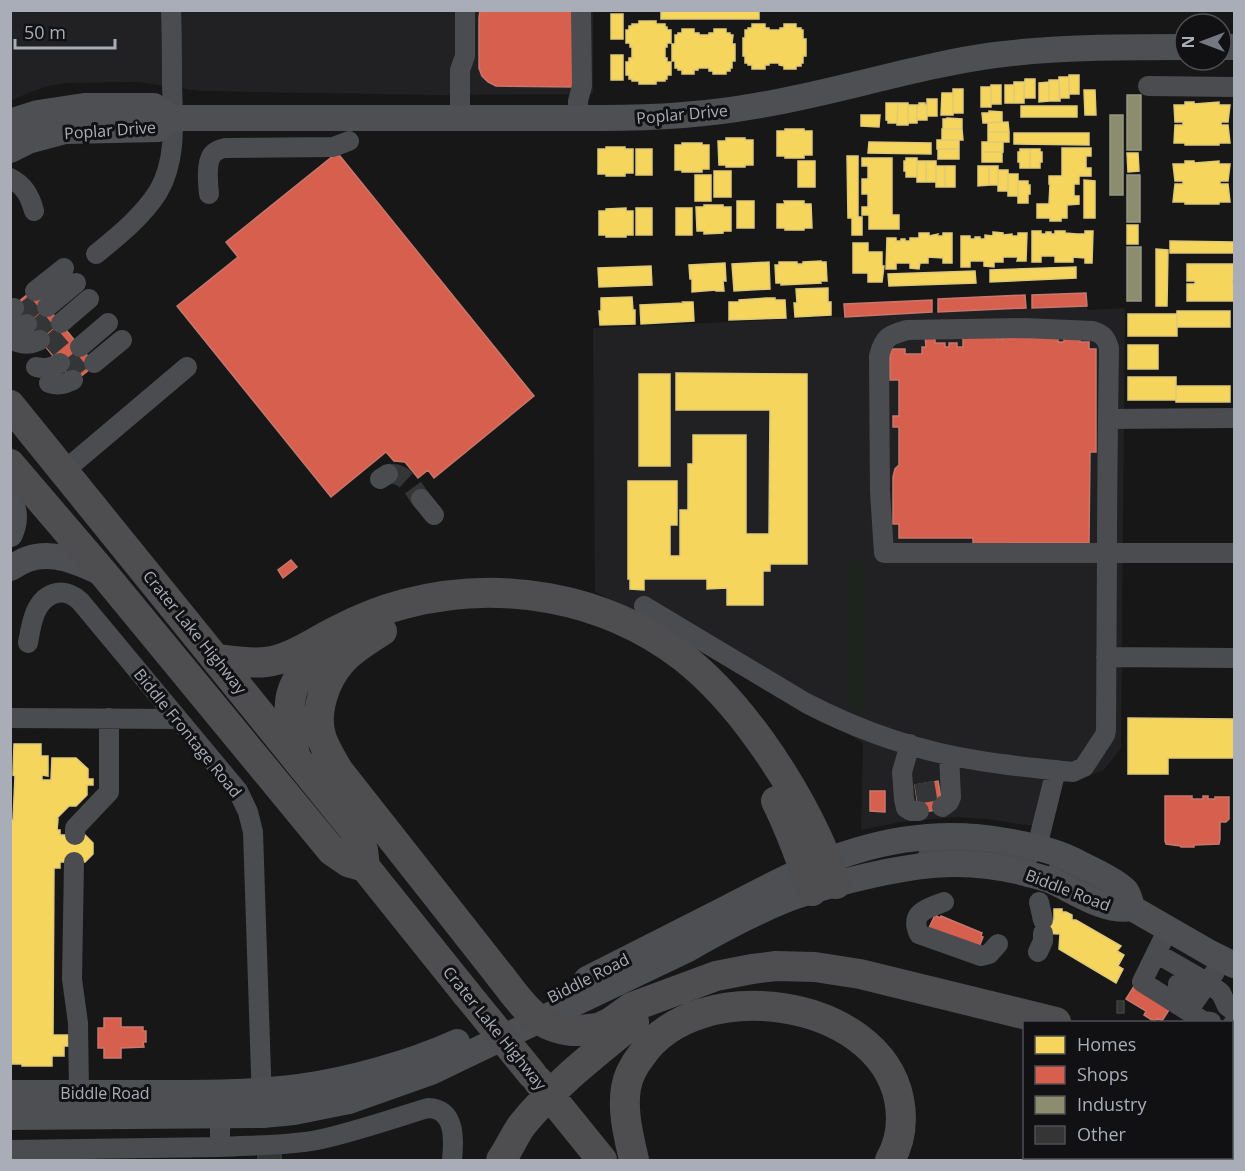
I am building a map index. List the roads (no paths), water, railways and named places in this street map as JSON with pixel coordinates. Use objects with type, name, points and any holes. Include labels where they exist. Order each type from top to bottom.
[{"type":"highway","name":"Crater Lake Highway","points":[[10,405],[354,830],[363,850],[365,867],[602,1161]]},
{"type":"highway","name":"Crater Lake Highway","points":[[10,464],[104,574],[332,851],[348,862],[365,867]]},
{"type":"highway","points":[[217,658],[255,663],[277,660],[368,616],[402,604],[449,595],[524,594],[552,598],[598,611],[629,624],[683,657],[721,692],[741,715],[792,791],[817,837],[820,876]]},
{"type":"highway","points":[[295,755],[289,701],[294,686],[301,673],[314,661],[332,650],[363,635],[449,613],[488,611],[545,616],[620,640],[644,653],[686,683],[720,718],[749,755],[820,876]]},
{"type":"highway","points":[[382,631],[351,653],[334,670],[321,702],[320,735],[338,770],[530,1014],[537,1019],[551,1027],[573,1031],[598,1028],[632,1007],[716,976],[783,966],[815,967],[860,974],[1048,1021]]},
{"type":"highway","points":[[501,1161],[521,1127],[540,1085],[577,1069],[651,1008],[684,988]]},
{"type":"highway","points":[[634,1161],[625,1107],[626,1088],[630,1075],[652,1041],[677,1023],[694,1015],[714,1009],[760,1005],[785,1008],[833,1023],[866,1044],[881,1061],[897,1092],[901,1110],[898,1141],[890,1161]]},
{"type":"main road","name":"Poplar Drive","points":[[10,122],[38,112],[84,106],[154,106],[173,118],[630,118],[671,116],[756,106],[919,69],[994,55],[1105,47],[1173,47]]},
{"type":"main road","name":"Poplar Drive","points":[[10,150],[28,141],[65,131],[159,129],[173,118]]},
{"type":"main road","points":[[10,500],[14,509],[14,527],[10,534]]},
{"type":"main road","points":[[10,568],[27,559],[54,556],[79,562],[104,574]]},
{"type":"main road","name":"Biddle Road","points":[[10,1117],[219,1116],[310,1085],[413,1059],[453,1043],[820,876],[851,851],[903,839],[964,836],[995,839],[1037,847],[1070,859],[1102,874],[1126,898],[1168,929],[1229,963]]},
{"type":"main road","name":"Biddle Road","points":[[820,876],[962,863],[1002,867],[1042,917],[1109,908],[1121,910],[1126,898]]},
{"type":"main road","name":"Biddle Road","points":[[10,1093],[193,1093],[262,1103]]},
{"type":"lane","points":[[96,254],[132,222],[158,192],[167,172],[172,154],[173,118],[171,10]]},
{"type":"lane","points":[[460,117],[460,70],[465,56],[465,10]]},
{"type":"lane","points":[[578,118],[578,101],[582,86],[581,10]]},
{"type":"lane","points":[[1148,86],[1234,87]]},
{"type":"lane","points":[[209,194],[207,180],[210,158],[218,150],[225,148],[333,147],[349,141]]},
{"type":"lane","points":[[10,178],[23,187],[30,197],[34,211]]},
{"type":"lane","points":[[64,327],[92,304]]},
{"type":"lane","points":[[64,327],[92,304]]},
{"type":"lane","points":[[64,327],[92,304]]},
{"type":"lane","points":[[64,327],[92,304]]},
{"type":"lane","points":[[644,606],[830,715],[910,744],[945,784],[980,761],[1073,772],[1084,767],[1105,735],[1107,553],[1108,419],[1106,339],[1101,333],[1094,331],[1024,328],[907,330],[887,338],[882,344],[879,356],[880,481],[884,553],[1107,553],[1234,554]]},
{"type":"lane","points":[[64,471],[187,367]]},
{"type":"lane","points":[[1108,419],[1234,418]]},
{"type":"lane","points":[[421,499],[434,515]]},
{"type":"lane","name":"Biddle Frontage Road","points":[[28,643],[39,605],[47,597],[58,592],[72,594],[238,791],[248,812],[253,832],[262,1103]]},
{"type":"lane","points":[[1106,657],[1234,658]]},
{"type":"lane","points":[[10,718],[178,719]]},
{"type":"lane","points":[[75,835],[75,828],[109,792],[109,718]]},
{"type":"lane","points":[[910,744],[902,772],[911,796]]},
{"type":"lane","points":[[923,865],[928,856],[936,851],[970,850],[1018,857],[1030,855],[1037,847],[1056,770]]},
{"type":"lane","points":[[74,862],[72,979],[78,1023],[79,1093]]},
{"type":"lane","points":[[944,902],[919,914],[916,920],[919,934],[981,956],[989,954],[998,944]]},
{"type":"lane","points":[[1168,929],[1142,982],[1199,995],[1221,993],[1227,1006],[1234,1010]]},
{"type":"lane","points":[[1153,960],[1173,981],[1199,995]]},
{"type":"lane","points":[[1153,960],[1199,995],[1215,1021]]},
{"type":"lane","points":[[1199,995],[1229,963]]},
{"type":"lane","points":[[1199,995],[1203,1021]]},
{"type":"lane","points":[[10,1150],[284,1144],[357,1131],[428,1108],[437,1108],[447,1116],[452,1128],[452,1161]]},
{"type":"lane","points":[[219,1116],[220,1147]]},
{"type":"tunnel","points":[[20,316],[41,299]]},
{"type":"tunnel","points":[[33,332],[54,315]]},
{"type":"tunnel","points":[[47,348],[67,331]]},
{"type":"tunnel","points":[[66,372],[87,355]]},
{"type":"tunnel","points":[[388,474],[404,478],[421,499]]},
{"type":"tunnel","points":[[916,794],[940,790]]}]
